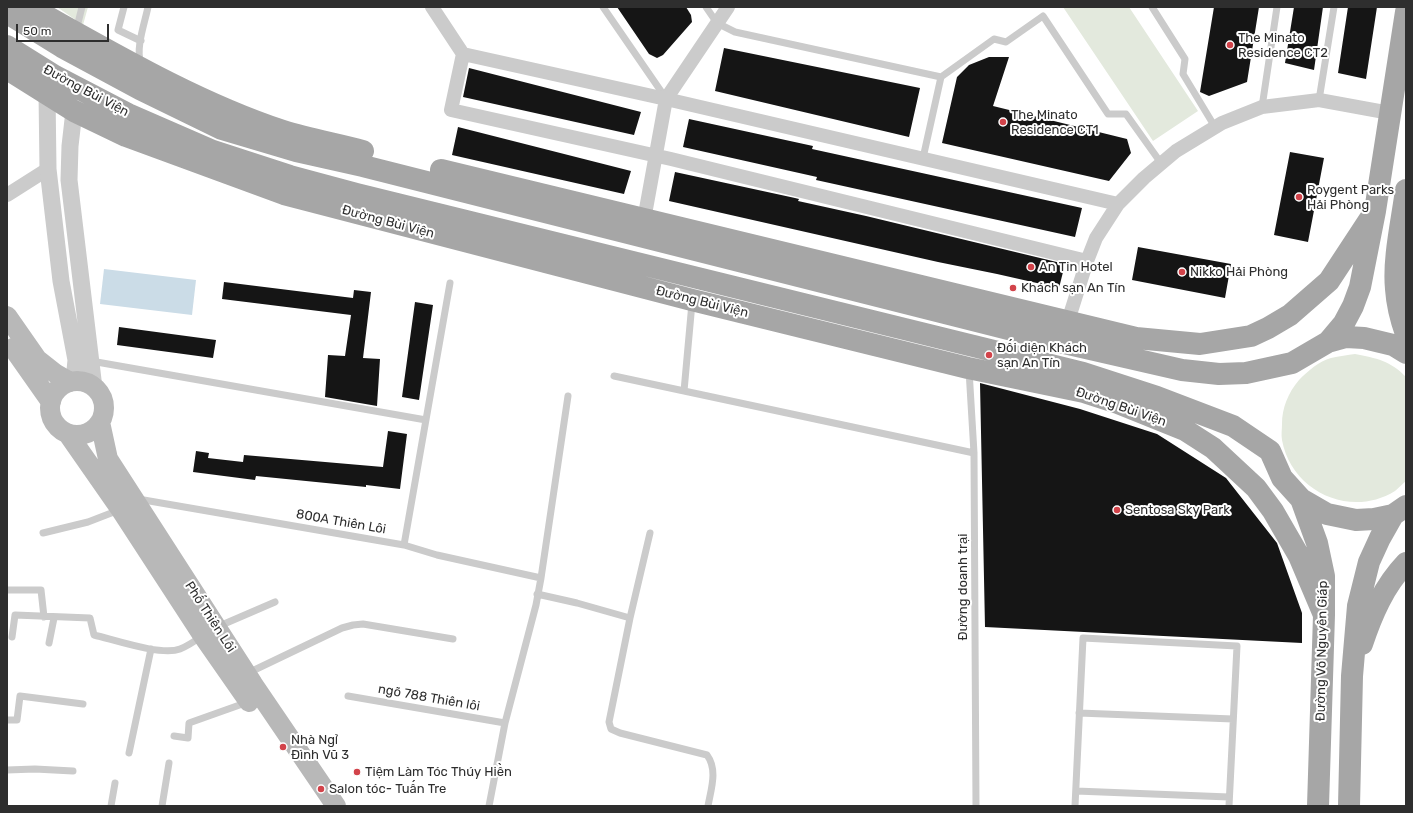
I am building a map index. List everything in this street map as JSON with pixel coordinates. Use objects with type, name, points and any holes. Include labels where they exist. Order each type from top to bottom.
[{"type":"main road","name":"Đường Bùi Viện","points":[[30,7],[76,33],[142,79],[222,129],[296,151],[1068,321],[1136,338],[1200,344],[1251,336],[1290,315],[1329,281],[1375,211]]},
{"type":"main road","points":[[1328,342],[1344,323],[1353,306],[1360,287],[1375,211],[1406,12]]},
{"type":"main road","name":"Đường Bùi Viện","points":[[7,13],[62,47],[142,79],[284,131],[1064,343],[1182,370],[1219,374],[1246,373],[1292,363],[1328,342]]},
{"type":"main road","name":"Đường Bùi Viện","points":[[7,46],[55,76],[128,114],[213,151],[290,176],[1084,383],[1165,400],[1233,426],[1270,451],[1282,478],[1301,499]]},
{"type":"main road","name":"Đường Bùi Viện","points":[[7,69],[74,111],[126,136],[284,194],[692,300],[968,368],[1084,383],[1118,403],[1185,430],[1213,448],[1236,468],[1256,488],[1286,533],[1299,556],[1324,615]]},
{"type":"main road","points":[[357,194],[363,166]]},
{"type":"main road","points":[[1406,190],[1397,257],[1396,289],[1406,334]]},
{"type":"main road","points":[[7,316],[31,362],[50,402],[52,418],[61,430],[68,434],[80,435],[92,431],[100,422],[103,413],[103,404],[100,395],[94,388],[88,384],[72,382],[31,362],[7,340]]},
{"type":"main road","points":[[1064,343],[1068,321]]},
{"type":"main road","points":[[1328,342],[1346,337],[1364,338],[1393,345],[1406,353]]},
{"type":"main road","points":[[50,402],[57,390],[63,385],[72,382]]},
{"type":"main road","name":"Phố Thiên Lôi","points":[[100,422],[108,459],[127,504]]},
{"type":"main road","name":"Phố Thiên Lôi","points":[[68,434],[127,504],[210,631],[248,702],[320,806]]},
{"type":"main road","points":[[1301,499],[1327,514],[1356,520],[1374,520],[1400,510]]},
{"type":"main road","name":"Đường Võ Nguyên Giáp","points":[[1301,499],[1318,543],[1324,576],[1318,806]]},
{"type":"main road","points":[[1349,806],[1352,676],[1358,606],[1368,569],[1380,538],[1400,510]]},
{"type":"main road","points":[[1352,676],[1377,604],[1389,583],[1406,563]]},
{"type":"main road","name":"Phố Thiên Lôi","points":[[210,631],[246,674],[336,806]]},
{"type":"street","points":[[432,7],[463,54],[666,99],[1118,204]]},
{"type":"street","points":[[643,228],[666,99],[728,7]]},
{"type":"street","points":[[463,54],[451,110],[655,156],[1087,261]]},
{"type":"street","points":[[47,93],[48,169],[61,281],[76,360],[72,382]]},
{"type":"street","points":[[1068,321],[1096,238],[1118,204],[1144,178],[1176,151],[1216,127],[1262,107],[1319,100],[1390,113]]},
{"type":"street","points":[[74,111],[69,160],[69,180],[94,388]]},
{"type":"street","points":[[7,195],[48,169]]},
{"type":"lane","points":[[76,33],[82,7]]},
{"type":"lane","points":[[124,7],[118,30],[141,40]]},
{"type":"lane","points":[[142,79],[139,60],[141,40],[148,7]]},
{"type":"lane","points":[[603,7],[666,99]]},
{"type":"lane","points":[[706,7],[717,23],[735,32],[941,77]]},
{"type":"lane","points":[[1152,7],[1185,60],[1183,74],[1216,127]]},
{"type":"lane","points":[[1262,107],[1277,7]]},
{"type":"lane","points":[[1319,100],[1334,7]]},
{"type":"lane","points":[[923,158],[941,77],[994,39],[1006,42],[1043,16],[1108,114],[1126,114],[1161,163]]},
{"type":"lane","points":[[404,545],[450,283]]},
{"type":"lane","points":[[684,391],[692,300]]},
{"type":"lane","points":[[91,361],[426,420]]},
{"type":"lane","name":"Đường doanh trại","points":[[968,368],[974,452],[976,806]]},
{"type":"lane","points":[[614,376],[974,452]]},
{"type":"lane","points":[[489,806],[506,723],[536,605],[568,396]]},
{"type":"lane","points":[[43,533],[88,522],[127,504]]},
{"type":"lane","name":"800A Thiên Lôi","points":[[127,504],[404,545],[437,555],[541,578]]},
{"type":"lane","points":[[650,533],[630,618],[609,722],[611,729],[620,733],[707,755],[712,761],[714,773],[708,806]]},
{"type":"lane","points":[[7,590],[42,590],[44,617]]},
{"type":"lane","points":[[537,594],[577,603],[630,618]]},
{"type":"lane","points":[[12,637],[15,615],[54,618],[90,618],[94,635],[151,649],[179,649],[210,631],[275,602]]},
{"type":"lane","points":[[49,644],[54,618]]},
{"type":"lane","points":[[246,674],[342,628],[353,625],[363,624],[453,639]]},
{"type":"lane","points":[[1075,806],[1083,638],[1237,646],[1229,806]]},
{"type":"lane","points":[[129,753],[151,649]]},
{"type":"lane","points":[[7,720],[17,720],[20,696],[82,704]]},
{"type":"lane","name":"ngõ 788 Thiên lôi","points":[[348,696],[506,723]]},
{"type":"lane","points":[[174,736],[188,738],[189,723],[248,702]]},
{"type":"lane","points":[[1079,713],[1233,719]]},
{"type":"lane","points":[[162,806],[169,763]]},
{"type":"lane","points":[[7,770],[35,768],[73,771]]},
{"type":"lane","points":[[111,806],[115,783]]},
{"type":"lane","points":[[1076,791],[1229,797]]},
{"type":"shaded area","points":[[57,7],[88,7],[83,25]]},
{"type":"shaded area","points":[[1063,7],[1129,7],[1198,111],[1153,141]]},
{"type":"shaded area","points":[[1355,354],[1383,361],[1395,367],[1406,377],[1406,481],[1395,491],[1378,499],[1360,502],[1342,501],[1325,495],[1310,486],[1297,473],[1288,458],[1282,440],[1282,418],[1284,406],[1299,380],[1322,361],[1334,357]]},
{"type":"water","points":[[104,269],[196,280],[192,315],[100,304]]},
{"type":"building","points":[[617,7],[686,7],[691,15],[692,22],[663,55],[657,58],[649,54]]},
{"type":"building","name":"The Minato Residence CT2","points":[[1214,7],[1259,7],[1247,82],[1209,96],[1200,92]]},
{"type":"building","points":[[1294,7],[1323,7],[1314,70],[1285,63]]},
{"type":"building","points":[[1348,7],[1377,7],[1366,79],[1338,73]]},
{"type":"building","points":[[724,48],[920,88],[909,137],[715,91]]},
{"type":"building","name":"The Minato Residence CT1","points":[[989,57],[1009,57],[993,106],[1127,139],[1131,153],[1109,181],[942,143],[957,77],[969,65]]},
{"type":"building","points":[[469,68],[641,112],[634,135],[463,97]]},
{"type":"building","points":[[689,119],[813,146],[812,149],[1082,208],[1075,237],[816,180],[817,177],[683,147]]},
{"type":"building","points":[[458,127],[631,171],[624,194],[452,155]]},
{"type":"building","name":"Roygent Parks Hải Phòng","points":[[1290,152],[1324,158],[1308,242],[1274,235]]},
{"type":"building","points":[[675,172],[795,198],[799,199],[798,201],[1065,264],[1059,288],[669,201]]},
{"type":"building","name":"Nikko Hải Phòng","points":[[1138,247],[1231,264],[1225,298],[1132,280]]},
{"type":"building","points":[[224,282],[353,298],[354,290],[371,292],[363,358],[380,359],[377,406],[325,397],[328,355],[345,356],[351,315],[222,299]]},
{"type":"building","points":[[415,302],[433,305],[419,400],[402,397]]},
{"type":"building","points":[[119,327],[216,340],[213,358],[117,345]]},
{"type":"building","name":"Sentosa Sky Park","points":[[980,383],[1080,409],[1157,434],[1226,478],[1277,543],[1302,613],[1302,643],[985,627]]},
{"type":"building","points":[[388,431],[407,434],[400,489],[256,476],[255,480],[193,472],[196,451],[209,453],[208,458],[243,462],[244,455],[383,467]]},
{"type":"place","name":"The Minato Residence CT2","points":[[1230,45]]},
{"type":"place","name":"The Minato Residence CT1","points":[[1003,122]]},
{"type":"place","name":"Roygent Parks Hải Phòng","points":[[1299,197]]},
{"type":"place","name":"An Tin Hotel","points":[[1031,267]]},
{"type":"place","name":"Nikko Hải Phòng","points":[[1182,272]]},
{"type":"place","name":"Khách sạn An Tín","points":[[1013,288]]},
{"type":"place","name":"Đối diện Khách sạn An Tín","points":[[989,355]]},
{"type":"place","name":"Sentosa Sky Park","points":[[1117,510]]},
{"type":"place","name":"Nhà Ngỉ Đình Vũ 3","points":[[283,747]]},
{"type":"place","name":"Tiệm Làm Tóc Thúy Hiền","points":[[357,772]]},
{"type":"place","name":"Salon tóc- Tuấn Tre","points":[[321,789]]}]
